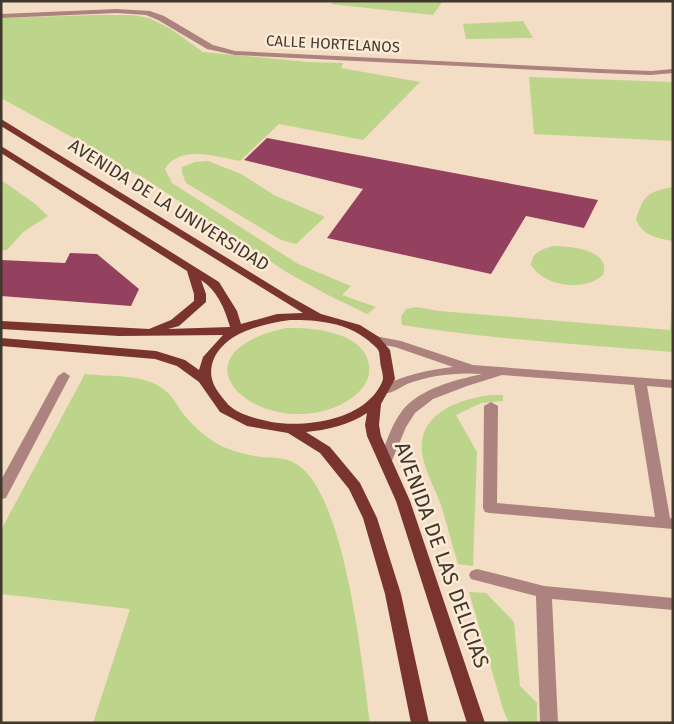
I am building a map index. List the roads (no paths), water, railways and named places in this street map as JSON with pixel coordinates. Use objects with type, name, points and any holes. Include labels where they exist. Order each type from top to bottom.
[{"type":"main road","name":"AVENIDA DE LA UNIVERSIDAD","points":[[1,122],[285,298],[319,316]]},
{"type":"main road","points":[[1,149],[214,284],[231,311],[237,330]]},
{"type":"main road","points":[[145,333],[175,323],[200,302],[200,294],[192,269]]},
{"type":"main road","points":[[290,316],[319,316],[345,323],[368,333],[384,348],[391,366],[386,390],[376,403],[353,417],[324,427],[292,429],[265,426],[242,419],[223,408],[210,394],[204,379],[206,360],[218,344],[237,330],[262,320],[290,316]]},
{"type":"main road","points":[[1,325],[98,333],[198,333],[237,330]]},
{"type":"main road","points":[[1,342],[156,356],[181,363],[204,379]]},
{"type":"main road","name":"AVENIDA DE LAS DELICIAS","points":[[376,403],[372,425],[374,436],[403,501],[476,723]]},
{"type":"main road","points":[[292,429],[325,450],[356,487],[370,518],[393,594],[420,723]]},
{"type":"street","name":"CALLE HORTELANOS","points":[[1,16],[117,11],[147,13],[161,18],[210,46],[235,52],[600,72],[651,73],[673,71]]},
{"type":"street","points":[[375,340],[397,344],[472,369]]},
{"type":"street","points":[[386,390],[403,380],[420,375],[472,369],[673,384]]},
{"type":"street","points":[[386,460],[409,411],[427,398],[459,384],[504,372]]},
{"type":"street","points":[[1,494],[64,376]]},
{"type":"street","points":[[491,406],[490,508],[668,524],[640,382]]},
{"type":"street","points":[[477,576],[544,592],[673,604]]},
{"type":"street","points":[[544,592],[549,723]]}]
